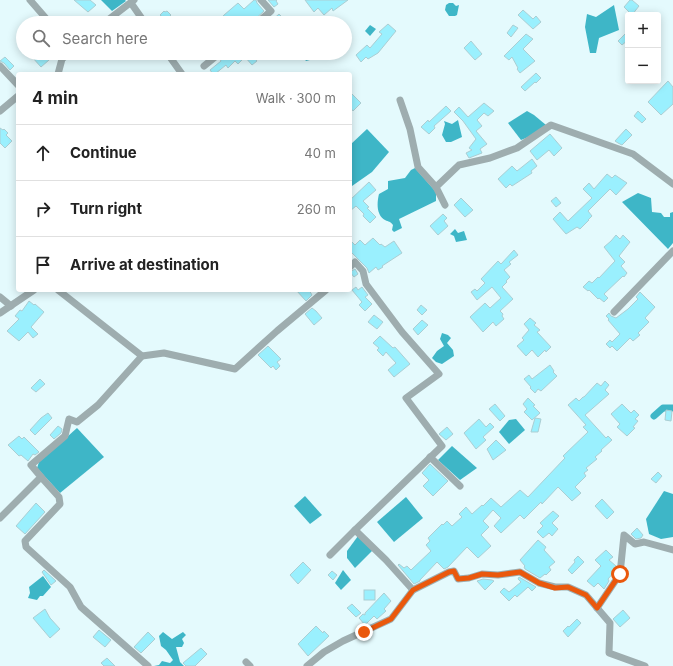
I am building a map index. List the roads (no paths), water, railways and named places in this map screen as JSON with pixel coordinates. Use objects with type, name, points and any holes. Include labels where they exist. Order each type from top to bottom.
[{"type":"street","points":[[30,0],[44,16]]},
{"type":"street","points":[[261,0],[271,11],[265,16]]},
{"type":"street","points":[[113,16],[132,1],[141,16]]},
{"type":"street","points":[[59,72],[62,60]]},
{"type":"street","points":[[172,60],[181,72]]},
{"type":"street","points":[[204,66],[211,60]]},
{"type":"street","points":[[0,66],[16,83]]},
{"type":"street","points":[[0,111],[16,98]]},
{"type":"street","points":[[400,100],[410,129],[418,167],[436,187],[445,205]]},
{"type":"street","points":[[436,187],[459,165],[490,158],[517,148],[551,125],[633,154],[673,184]]},
{"type":"street","points":[[672,255],[620,306],[614,312],[628,298],[672,255]]},
{"type":"street","points":[[330,555],[442,446],[406,398],[439,374],[402,332],[366,284],[363,271],[352,262]]},
{"type":"street","points":[[0,313],[31,292]]},
{"type":"street","points":[[61,292],[142,356]]},
{"type":"street","points":[[148,666],[82,607],[70,587],[26,547],[25,542],[60,504],[59,497],[31,465],[65,436],[69,419],[77,422],[98,405],[142,356],[164,353],[235,369],[277,330],[324,292]]},
{"type":"street","points":[[0,297],[11,306]]},
{"type":"street","points":[[430,457],[460,486]]},
{"type":"street","points":[[0,518],[41,477]]},
{"type":"street","points":[[355,530],[386,560],[413,590]]},
{"type":"street","points":[[597,608],[620,574],[624,535],[635,544],[644,542],[673,550]]},
{"type":"street","points":[[307,666],[324,652],[343,641],[391,619],[413,590],[454,571],[458,579],[469,578],[482,574],[498,575],[520,572],[539,583],[555,588],[568,587],[586,595],[610,623],[608,653],[645,666]]},
{"type":"water","points":[[101,0],[125,0],[126,1],[112,11]]},
{"type":"water","points":[[453,3],[456,6],[459,5],[457,15],[449,16],[445,10],[446,5]]},
{"type":"water","points":[[614,5],[619,30],[599,38],[596,53],[590,53],[585,27],[587,14],[596,17]]},
{"type":"water","points":[[370,25],[376,29],[370,36],[365,31]]},
{"type":"water","points":[[527,111],[546,125],[531,136],[521,140],[508,123]]},
{"type":"water","points":[[458,120],[462,137],[451,142],[446,142],[442,135],[445,124],[444,121],[452,124]]},
{"type":"water","points":[[367,129],[389,152],[372,172],[352,186],[352,143]]},
{"type":"water","points":[[415,168],[436,192],[436,201],[399,219],[402,228],[394,232],[392,230],[393,225],[380,215],[378,204],[379,194],[388,189],[388,181],[405,178],[411,170]]},
{"type":"water","points":[[638,193],[651,198],[652,212],[661,213],[664,217],[670,217],[670,213],[673,212],[673,243],[668,249],[622,202]]},
{"type":"water","points":[[455,229],[458,233],[464,231],[467,240],[456,242],[454,236],[450,234]]},
{"type":"water","points":[[442,333],[451,338],[447,343],[453,350],[454,356],[442,364],[436,362],[432,358],[437,351],[444,346],[440,339]]},
{"type":"water","points":[[516,419],[525,430],[509,444],[499,432],[509,420]]},
{"type":"water","points":[[77,428],[104,457],[60,493],[37,468],[39,462]]},
{"type":"water","points":[[452,446],[477,468],[460,480],[438,460]]},
{"type":"water","points":[[664,491],[673,494],[673,537],[661,539],[649,534],[646,519]]},
{"type":"water","points":[[305,496],[322,515],[310,524],[294,506]]},
{"type":"water","points":[[406,497],[423,518],[394,542],[377,522]]},
{"type":"water","points":[[358,536],[373,550],[355,568],[347,558],[347,551]]},
{"type":"water","points":[[343,570],[351,580],[341,590],[335,583]]},
{"type":"water","points":[[43,576],[51,587],[37,600],[28,598],[30,593],[29,587]]},
{"type":"water","points":[[163,632],[172,639],[183,632],[186,635],[182,639],[184,643],[182,647],[176,647],[180,662],[184,666],[154,666],[159,665],[162,661],[170,663],[173,660],[161,646],[159,636]]},
{"type":"waterway","points":[[654,416],[663,408],[673,408]]}]
